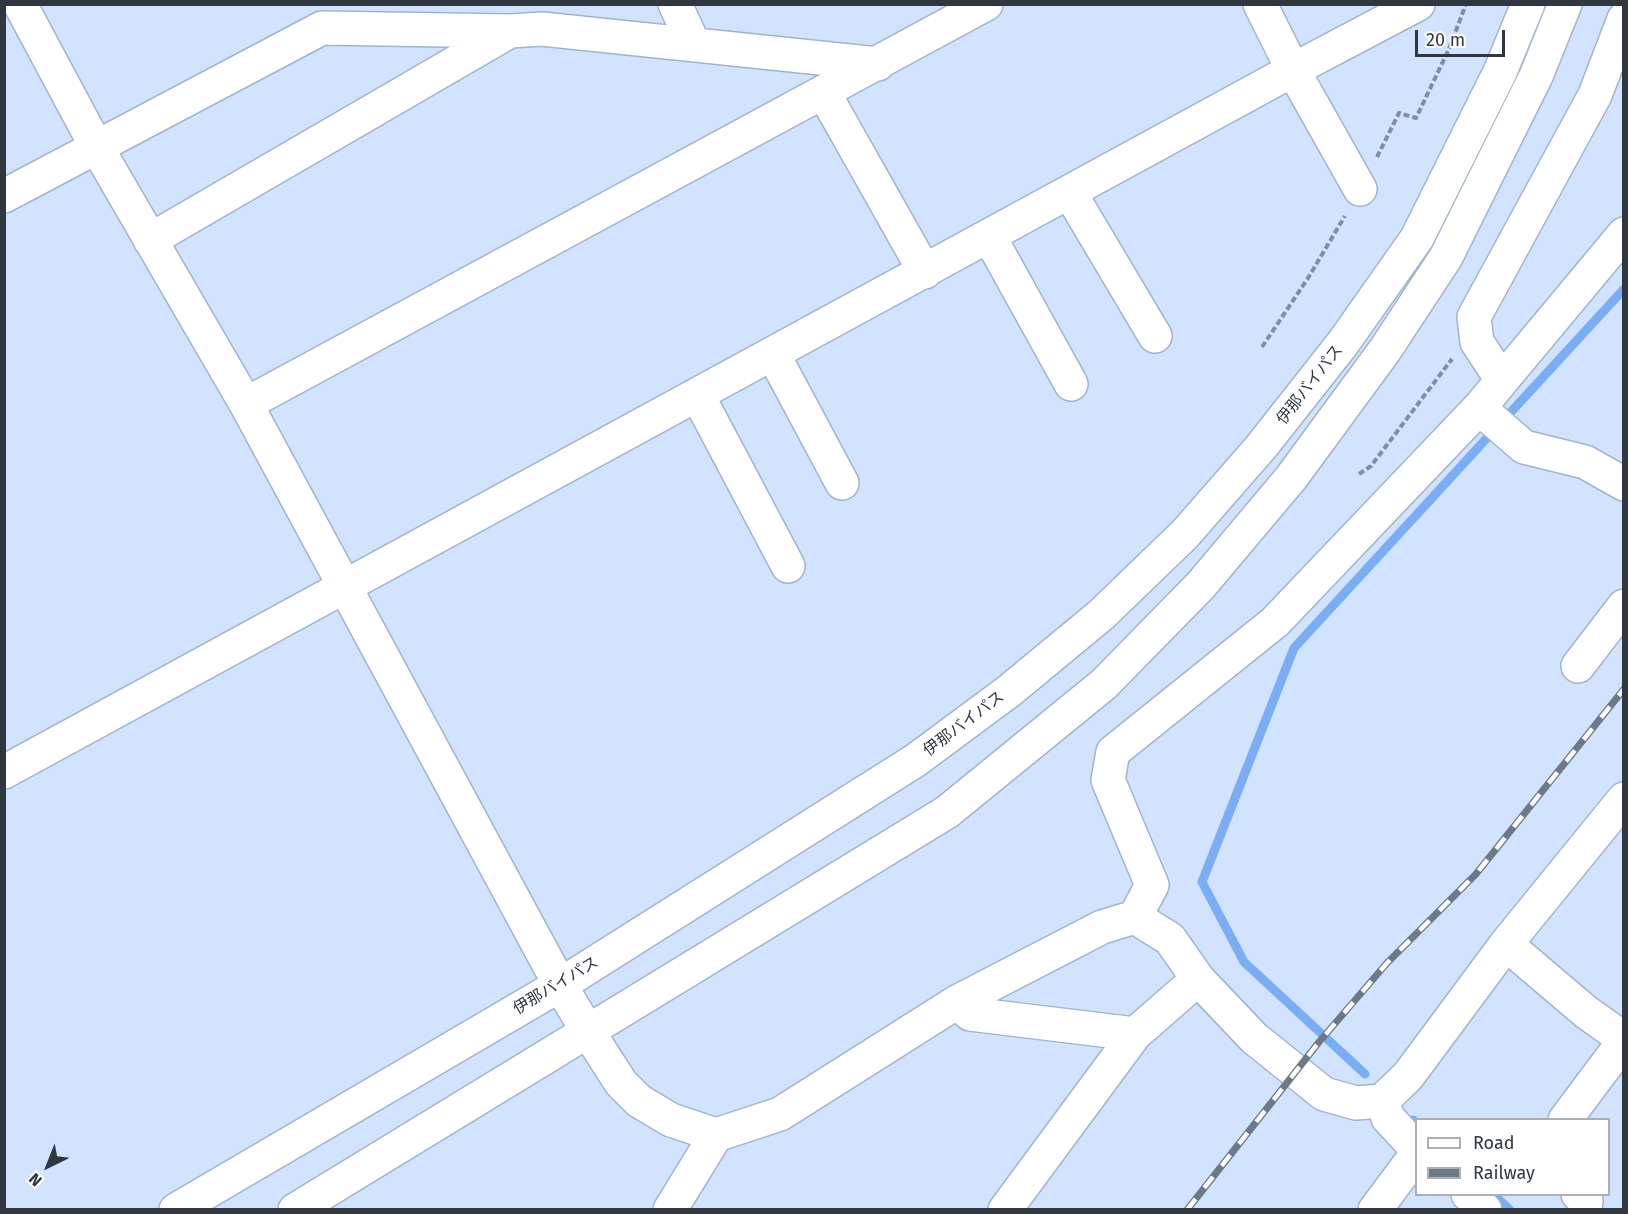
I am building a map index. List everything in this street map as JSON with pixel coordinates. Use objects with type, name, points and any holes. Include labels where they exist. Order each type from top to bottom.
[{"type":"main road","points":[[20,4],[96,146],[246,404],[560,985],[587,1030],[621,1083],[639,1101],[671,1120],[716,1135],[780,1114],[957,1002],[1102,927],[1136,917],[1152,885],[1108,780],[1113,752],[1275,622],[1482,410],[1502,380],[1623,234]]},
{"type":"main road","points":[[675,4],[694,45]]},
{"type":"main road","points":[[246,404],[986,4]]},
{"type":"main road","points":[[1260,4],[1293,70],[1360,189]]},
{"type":"main road","points":[[4,772],[1418,4]]},
{"type":"main road","name":"伊那バイパス","points":[[176,1209],[560,985],[916,760],[1009,691],[1101,615],[1185,534],[1262,447],[1336,352],[1417,238],[1500,72],[1528,4]]},
{"type":"main road","points":[[295,1209],[947,812],[1104,684],[1201,585],[1291,478],[1386,350],[1446,257],[1536,76],[1565,4]]},
{"type":"main road","points":[[4,196],[96,146],[320,16],[510,31],[542,29],[878,64]]},
{"type":"main road","points":[[1502,380],[1477,342],[1474,317],[1595,95],[1623,19]]},
{"type":"main road","points":[[150,240],[510,31]]},
{"type":"main road","points":[[824,93],[925,272]]},
{"type":"main road","points":[[1070,193],[1155,336]]},
{"type":"main road","points":[[989,236],[1071,384]]},
{"type":"main road","points":[[773,354],[842,483]]},
{"type":"main road","points":[[698,396],[788,566]]},
{"type":"main road","points":[[1482,410],[1524,447],[1585,462],[1623,484]]},
{"type":"main road","points":[[1578,666],[1623,606]]},
{"type":"main road","points":[[1136,917],[1170,939],[1198,979],[1254,1038],[1324,1094],[1356,1103],[1382,1101],[1408,1076],[1506,944],[1623,799]]},
{"type":"main road","points":[[1506,944],[1586,1012],[1623,1040],[1566,1118]]},
{"type":"main road","points":[[1005,1209],[1135,1034],[1198,979]]},
{"type":"main road","points":[[957,1002],[970,1014],[1135,1034]]},
{"type":"main road","points":[[1382,1101],[1388,1119],[1415,1147]]},
{"type":"main road","points":[[670,1209],[716,1135]]},
{"type":"main road","points":[[1375,1209],[1415,1156]]},
{"type":"main road","points":[[1470,1196],[1485,1209]]},
{"type":"main road","points":[[1580,1196],[1586,1201],[1586,1209]]},
{"type":"path","points":[[1262,347],[1308,278],[1360,189],[1399,113],[1416,118],[1449,49],[1466,4]]},
{"type":"path","points":[[1359,474],[1371,466],[1447,366]]},
{"type":"waterway","points":[[1365,1074],[1244,962],[1202,882],[1294,648],[1624,289]]},
{"type":"waterway","points":[[1495,1196],[1510,1210]]},
{"type":"railway","points":[[1187,1210],[1319,1042],[1387,963],[1476,874],[1624,689]]}]
